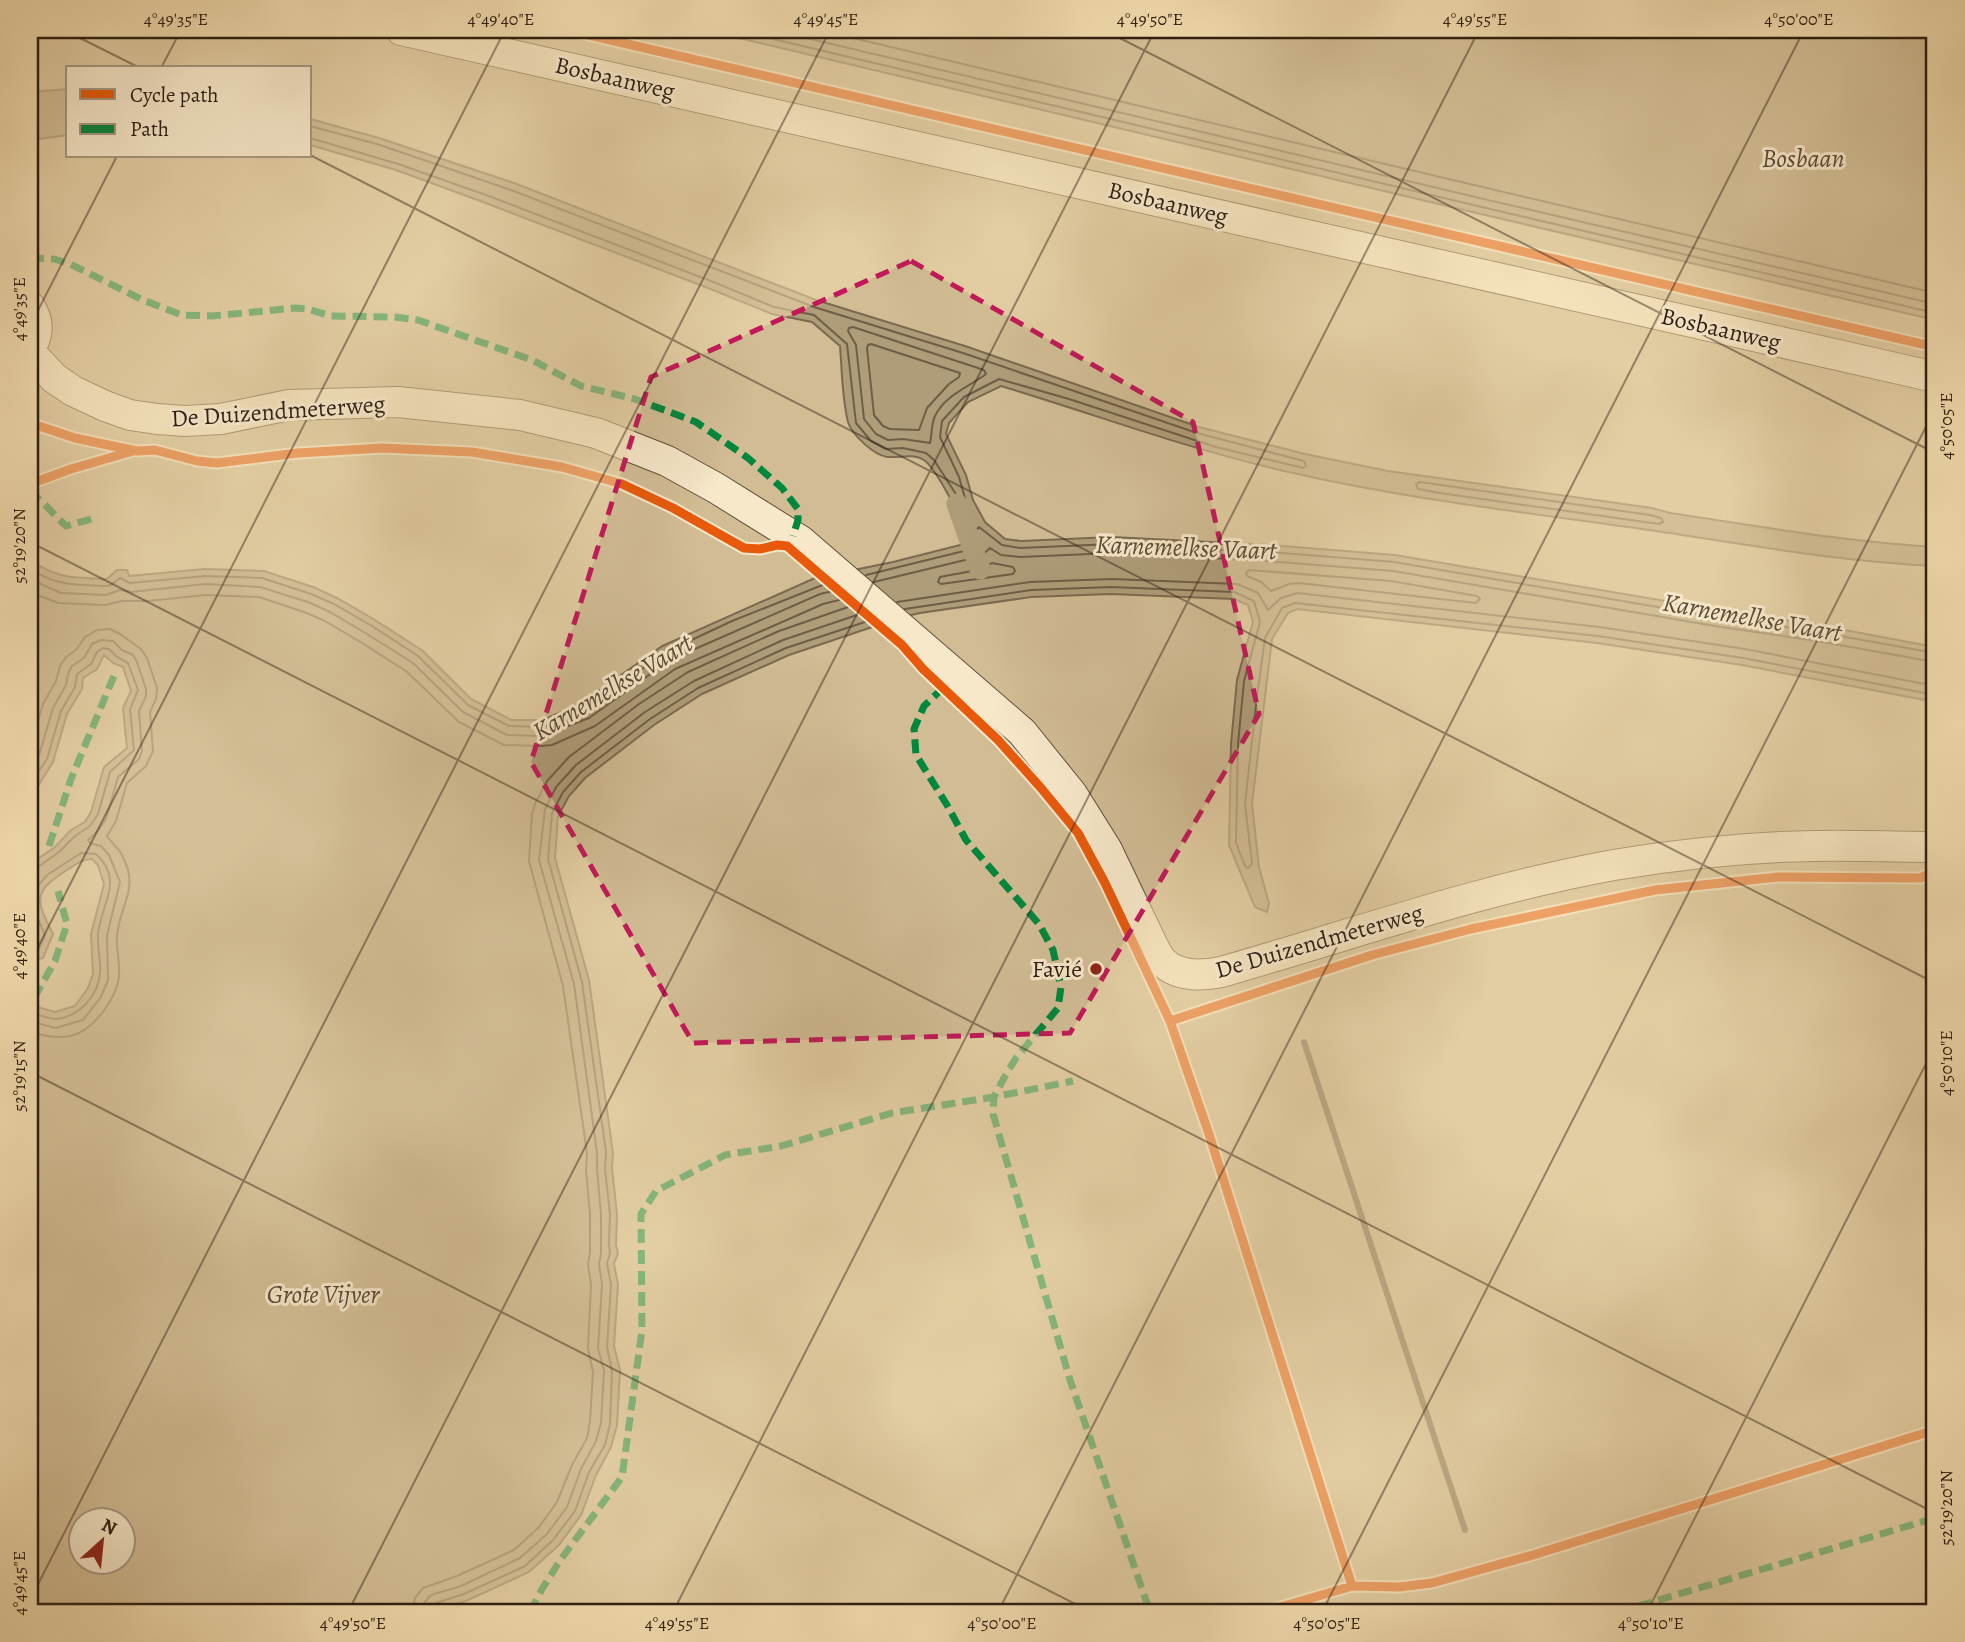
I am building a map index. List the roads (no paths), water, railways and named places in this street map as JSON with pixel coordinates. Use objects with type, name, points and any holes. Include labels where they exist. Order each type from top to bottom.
[{"type":"street","name":"Bosbaanweg","points":[[401,30],[1935,377]]},
{"type":"street","points":[[30,307],[37,330],[30,351]]},
{"type":"street","name":"De Duizendmeterweg","points":[[30,351],[54,378],[73,391],[130,415],[185,421],[221,419],[289,405],[398,402],[520,415],[596,433],[667,461],[801,541],[1022,732],[1072,794],[1107,850],[1153,946],[1162,961],[1178,972],[1192,975],[1221,972],[1354,934],[1419,911],[1613,865],[1697,853],[1749,849],[1815,846],[1935,847]]},
{"type":"water","name":"Bosbaan","points":[[705,30],[1935,30],[1935,320],[1485,215]]},
{"type":"water","points":[[66,89],[66,135],[30,140],[30,92]]},
{"type":"water","name":"Grote Vijver","points":[[312,120],[379,138],[514,183],[816,300],[965,346],[1199,427],[1305,454],[1388,471],[1652,508],[1802,533],[1935,547],[1935,566],[1796,552],[1467,505],[1326,480],[1209,452],[1001,386],[968,402],[949,423],[946,434],[985,522],[1005,539],[1021,541],[1112,537],[1395,555],[1813,624],[1935,647],[1935,702],[1742,665],[1597,643],[1297,609],[1288,613],[1272,639],[1252,804],[1259,867],[1269,903],[1267,912],[1255,907],[1229,845],[1231,744],[1237,680],[1253,622],[1248,605],[1234,599],[1111,594],[1031,597],[920,613],[789,655],[702,694],[654,725],[585,778],[569,796],[558,816],[555,858],[589,980],[613,1153],[617,1214],[618,1254],[614,1263],[618,1285],[614,1346],[620,1370],[617,1425],[611,1447],[596,1475],[581,1515],[559,1545],[529,1572],[466,1601],[428,1612],[30,1612],[30,1005],[55,1012],[75,1006],[88,988],[93,974],[91,934],[104,884],[98,865],[92,859],[76,864],[48,884],[40,898],[43,913],[53,934],[43,958],[30,961],[30,857],[33,862],[55,847],[71,830],[85,822],[91,812],[104,767],[127,748],[123,708],[131,691],[123,667],[104,655],[97,669],[83,678],[82,689],[67,714],[53,762],[30,799],[30,559],[57,574],[85,578],[107,579],[117,570],[127,570],[129,576],[205,569],[264,571],[313,587],[375,620],[423,651],[471,699],[511,720],[543,720],[580,704],[662,646],[815,578],[964,544],[974,545],[944,487],[924,460],[906,456],[887,457],[870,448],[854,433],[844,404],[840,346],[812,322],[772,314],[396,170],[312,146]]},
{"type":"waterway","points":[[957,504],[980,569]]},
{"type":"waterway","points":[[1304,1042],[1465,1530]]},
{"type":"place","name":"Favié","points":[[1096,969]]},
{"type":"water label","name":"Karnemelkse Vaart","points":[[1186,547]]},
{"type":"water label","name":"Karnemelkse Vaart","points":[[1752,617]]},
{"type":"water label","name":"Karnemelkse Vaart","points":[[612,687]]}]
